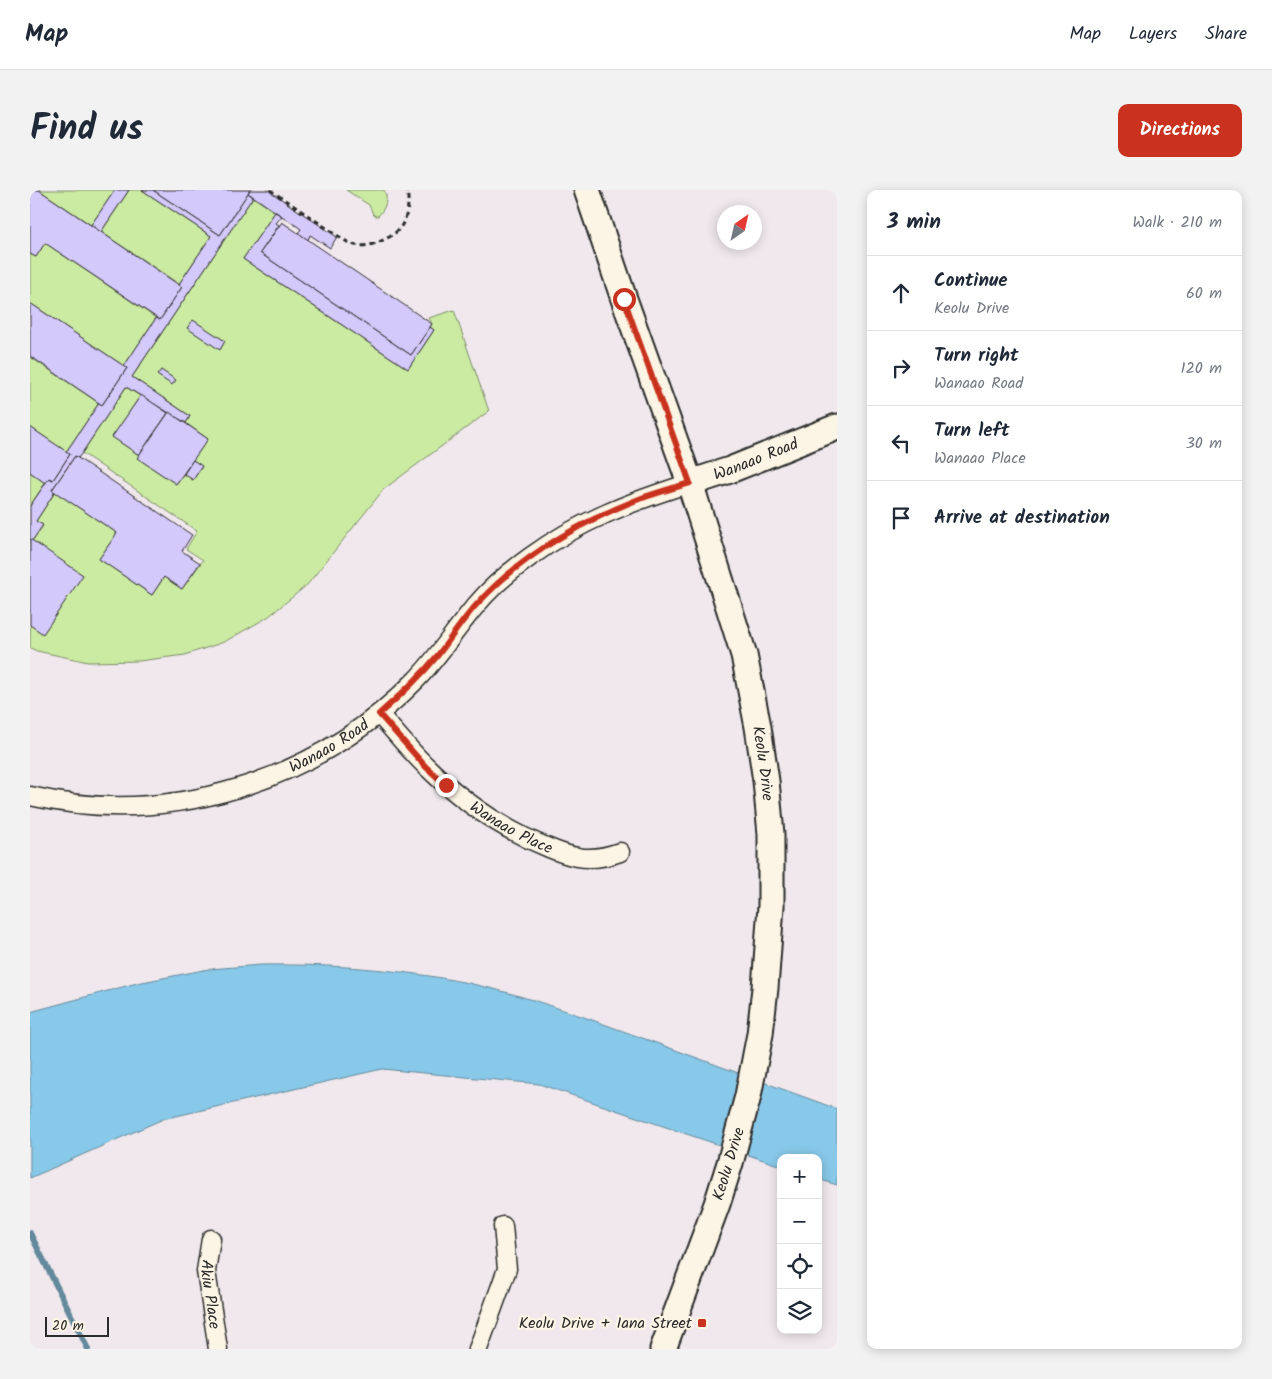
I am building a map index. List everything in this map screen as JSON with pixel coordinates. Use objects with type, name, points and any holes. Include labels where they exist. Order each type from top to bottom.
[{"type":"main road","name":"Keolu Drive","points":[[587,190],[690,483],[744,655],[758,727],[771,834],[771,906],[760,1034],[748,1096],[717,1204],[662,1349]]},
{"type":"main road","name":"Wanaao Road","points":[[690,483],[730,470],[837,427]]},
{"type":"street","name":"Wanaao Road","points":[[30,796],[76,804],[119,806],[178,802],[212,796],[253,784],[307,761],[337,744],[379,714],[416,680],[438,655],[479,601],[530,557],[590,521],[640,499],[690,483]]},
{"type":"street","name":"Wanaao Place","points":[[379,714],[426,767],[446,785],[513,831],[567,855],[580,858],[607,857],[620,852]]},
{"type":"street","points":[[478,1349],[507,1269],[503,1226]]},
{"type":"street","name":"Akiu Place","points":[[211,1239],[206,1272],[218,1349]]},
{"type":"path","points":[[270,190],[354,245],[378,243],[398,230],[405,220],[407,213],[407,190]]},
{"type":"green space","points":[[39,190],[115,190],[91,225]]},
{"type":"green space","points":[[129,190],[142,190],[211,236],[179,284],[101,232]]},
{"type":"green space","points":[[346,190],[384,190],[386,200],[383,210],[378,216],[375,216],[369,205]]},
{"type":"green space","points":[[253,197],[275,212],[243,259],[408,369],[434,330],[430,327],[432,324],[429,318],[454,310],[489,411],[384,489],[307,585],[268,617],[224,642],[185,655],[139,661],[88,662],[30,648],[32,541],[43,526],[36,521],[55,492],[117,533],[99,559],[152,595],[164,577],[182,589],[203,560],[186,549],[197,531],[82,453],[126,387],[140,396],[113,437],[139,455],[138,458],[176,484],[184,474],[193,480],[202,467],[193,460],[208,439],[186,423],[190,416],[132,377]]},
{"type":"green space","points":[[45,243],[156,318],[124,366],[30,303],[30,254],[36,257]]},
{"type":"green space","points":[[30,357],[99,403],[66,452],[30,427]]},
{"type":"green space","points":[[30,472],[45,483],[30,506]]},
{"type":"water","points":[[261,965],[313,965],[417,974],[491,988],[581,1016],[837,1109],[837,1185],[822,1180],[822,1154],[777,1154],[777,1165],[539,1084],[382,1069],[163,1119],[30,1178],[30,1012],[137,983],[209,969]]},
{"type":"building","points":[[30,190],[39,190],[182,287],[160,320],[45,243],[36,257],[30,254]]},
{"type":"building","points":[[115,190],[129,190],[101,232],[91,225]]},
{"type":"building","points":[[142,190],[153,190],[220,235],[248,193],[253,197],[132,377],[190,416],[186,423],[126,387],[82,453],[78,458],[75,456],[52,490],[55,492],[36,521],[43,525],[32,541],[30,539],[30,506],[49,478],[53,480],[70,454],[66,452],[99,403],[102,405],[127,368],[124,366],[156,318],[160,320],[182,287],[179,284],[211,236]]},
{"type":"building","points":[[153,190],[250,190],[220,235]]},
{"type":"building","points":[[250,190],[268,190],[337,237],[330,248],[310,235],[308,240],[298,233],[301,229],[248,193]]},
{"type":"building","points":[[275,212],[282,216],[276,223],[279,225],[260,253],[411,355],[430,327],[434,330],[408,369],[243,259]]},
{"type":"building","points":[[282,222],[432,324],[411,355],[260,253]]},
{"type":"building","points":[[30,303],[127,368],[102,405],[30,356]]},
{"type":"building","points":[[193,320],[225,341],[220,350],[187,328]]},
{"type":"building","points":[[161,370],[176,380],[172,385],[157,375]]},
{"type":"building","points":[[141,395],[168,413],[139,455],[112,437]]},
{"type":"building","points":[[169,412],[208,439],[176,484],[137,458]]},
{"type":"building","points":[[30,427],[70,454],[53,480],[49,478],[45,483],[30,472]]},
{"type":"building","points":[[75,456],[192,535],[182,551],[200,563],[182,589],[164,577],[152,595],[99,559],[117,533],[52,490]]},
{"type":"building","points":[[193,460],[202,466],[193,480],[184,474]]},
{"type":"building","points":[[30,539],[83,575],[43,634],[30,625]]},
{"type":"waterway","points":[[30,1233],[88,1349]]},
{"type":"place","name":"Keolu Drive + Iana Street","points":[[702,1323]]},
{"type":"route","points":[[446,785],[426,767],[379,714],[416,680],[438,655],[479,601],[530,557],[590,521],[640,499],[690,483],[624,299]]}]
